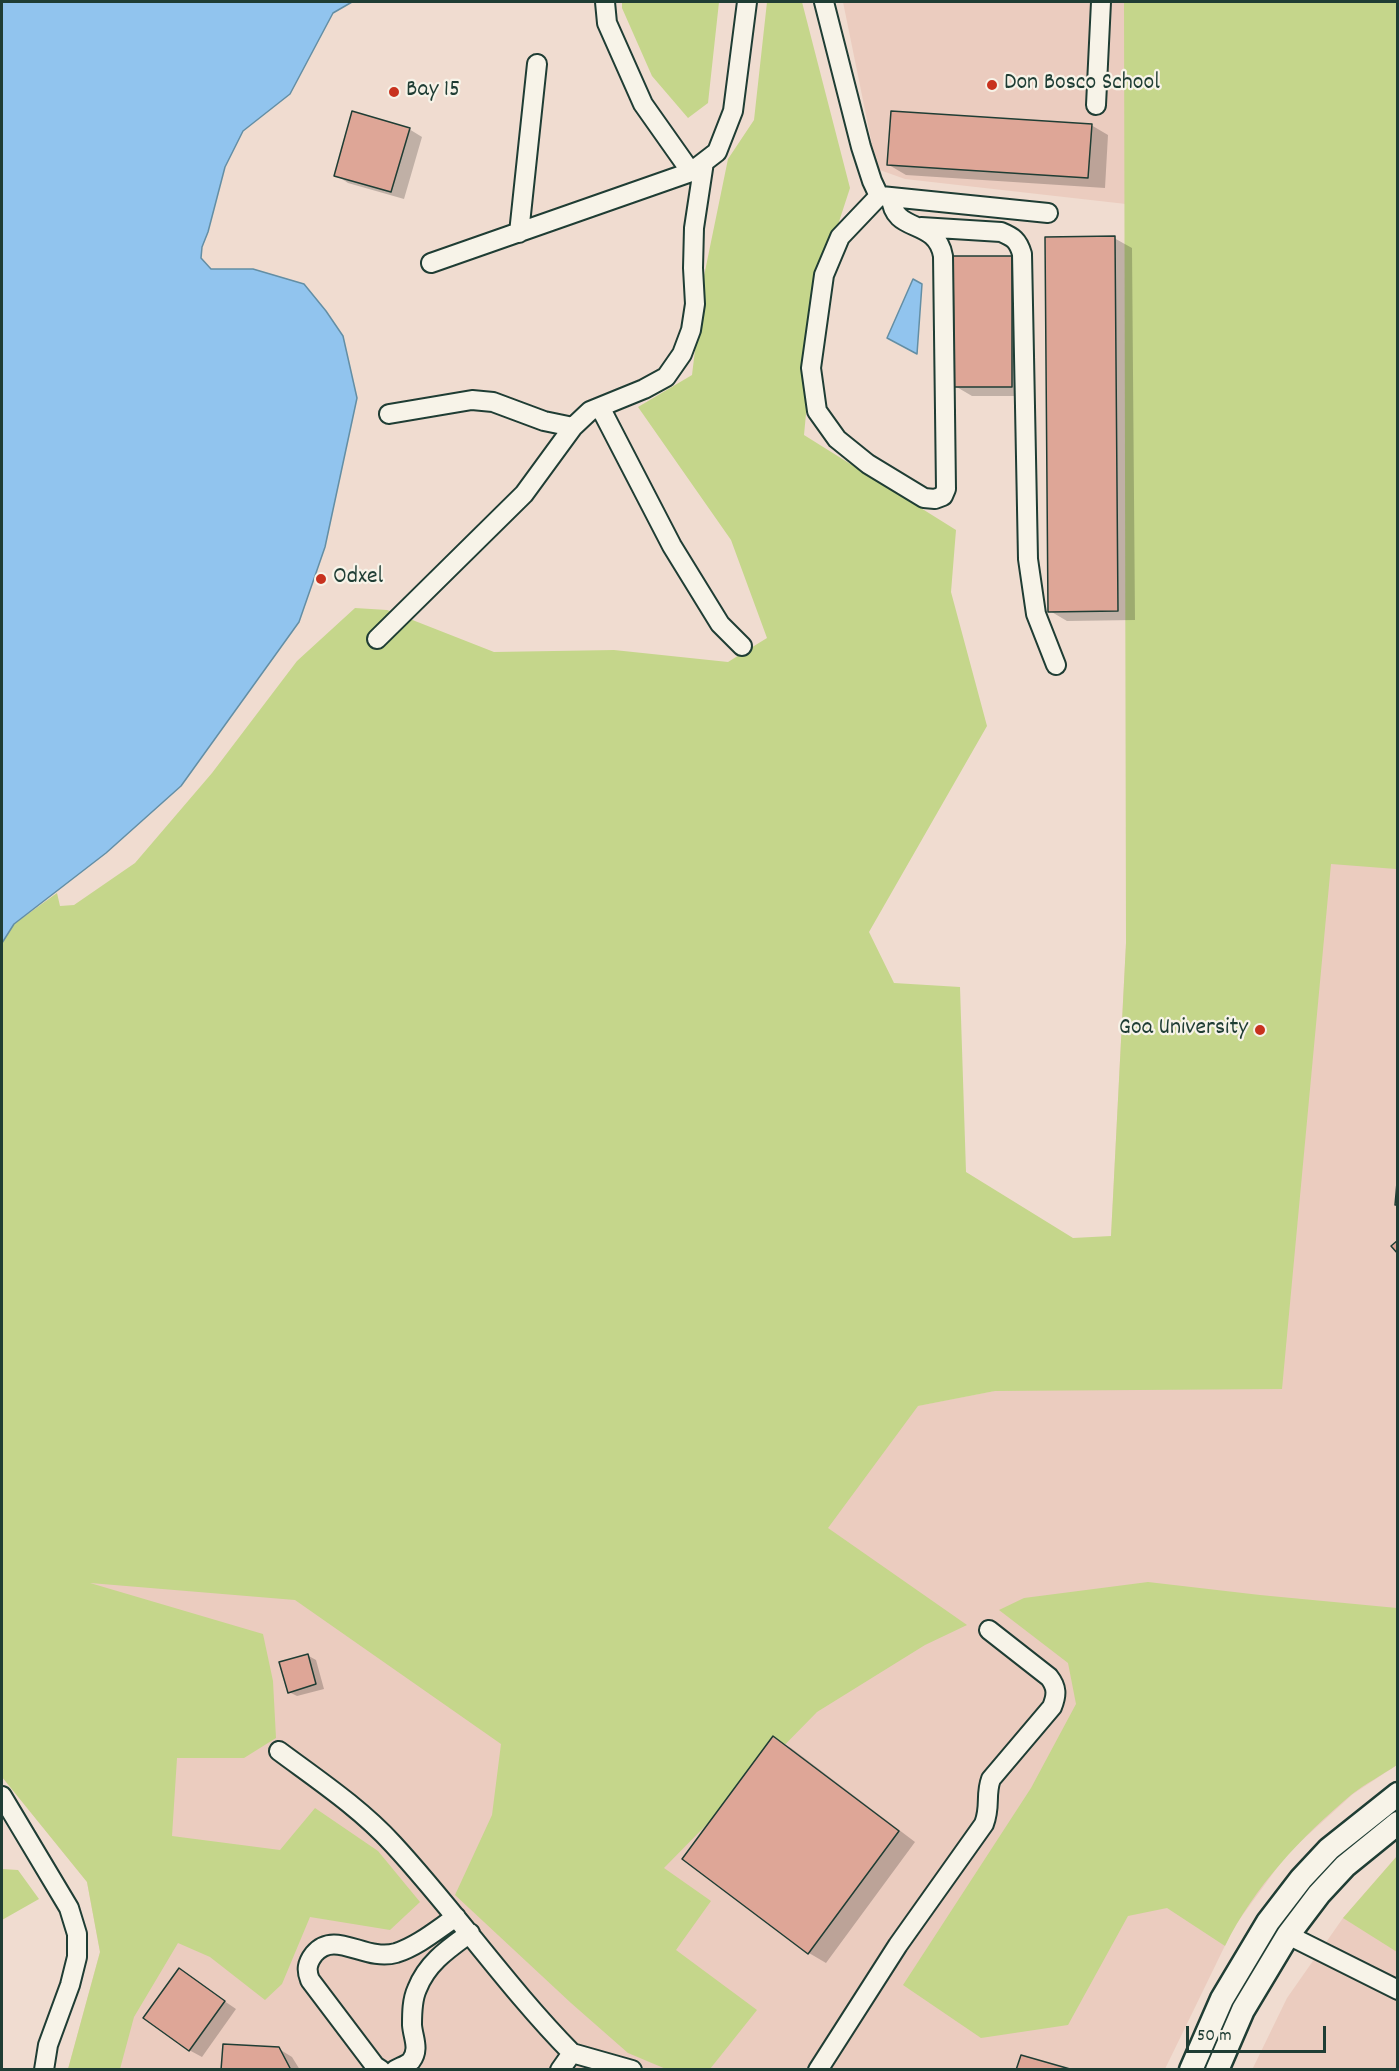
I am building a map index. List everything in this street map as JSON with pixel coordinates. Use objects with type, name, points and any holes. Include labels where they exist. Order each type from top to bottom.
[{"type":"main road","points":[[1191,2070],[1222,1999],[1268,1922],[1300,1879],[1329,1849],[1398,1794]]},
{"type":"main road","points":[[1217,2070],[1243,2010],[1288,1935],[1319,1894],[1345,1866],[1398,1823]]},
{"type":"street","points":[[377,639],[524,494],[573,427],[590,411],[644,389],[666,377],[682,354],[691,330],[695,304],[693,268],[697,167],[643,104],[607,23],[605,2]]},
{"type":"street","points":[[432,263],[697,167],[717,152],[733,111],[747,2]]},
{"type":"street","points":[[824,2],[861,147],[872,181],[885,196],[898,217],[933,235],[941,244],[946,489],[943,496],[935,499],[924,498],[868,464],[837,439],[817,411],[811,368],[824,275],[840,237],[885,196],[1048,213]]},
{"type":"street","points":[[1096,105],[1101,2]]},
{"type":"street","points":[[519,233],[537,64]]},
{"type":"street","points":[[916,226],[1001,232],[1013,237],[1019,243],[1022,254],[1028,559],[1036,614],[1056,664]]},
{"type":"street","points":[[389,414],[472,400],[493,402],[544,421],[573,427]]},
{"type":"street","points":[[600,407],[672,546],[720,624],[742,646]]},
{"type":"street","points":[[818,2070],[898,1945],[984,1824],[989,1811],[990,1779],[1052,1707],[1056,1697],[1055,1684],[1049,1677],[988,1630]]},
{"type":"street","points":[[279,1751],[345,1799],[392,1842],[470,1933],[541,2022],[572,2053],[632,2070]]},
{"type":"street","points":[[2,1796],[69,1908],[77,1934],[77,1957],[70,1985],[48,2045],[44,2070]]},
{"type":"street","points":[[381,2070],[375,2066],[310,1980],[307,1971],[309,1960],[320,1947],[328,1944],[337,1944],[366,1954],[395,1953],[411,1947],[456,1917]]},
{"type":"street","points":[[395,2070],[410,2062],[415,2053],[412,2009],[416,1990],[425,1972],[436,1958],[470,1933]]},
{"type":"street","points":[[1288,1935],[1398,1990]]},
{"type":"street","points":[[560,2070],[572,2053]]},
{"type":"shaded area","name":"Goa University","points":[[843,2],[1397,2],[1397,1765],[1353,1794],[1287,1854],[1234,1927],[1165,2069],[68,2069],[100,1952],[87,1882],[2,1777],[2,1628],[85,1583],[535,1480],[994,1391],[1111,1236],[1126,943],[1126,204],[905,179],[877,169]]},
{"type":"shaded area","points":[[1397,1856],[1397,2069],[1252,2070],[1287,1998],[1343,1918]]},
{"type":"green space","points":[[622,2],[719,2],[708,103],[688,118],[652,76],[622,8]]},
{"type":"green space","points":[[767,2],[802,2],[850,188],[818,286],[804,435],[956,530],[951,592],[987,726],[869,932],[894,983],[960,987],[966,1172],[1073,1238],[1111,1236],[1126,943],[1124,2],[1397,2],[1397,859],[1396,869],[1331,864],[1282,1389],[995,1391],[918,1406],[828,1528],[967,1625],[925,1645],[817,1712],[664,1868],[711,1901],[676,1950],[757,2010],[710,2069],[666,2069],[628,2053],[455,1895],[492,1815],[501,1744],[295,1600],[90,1583],[263,1634],[273,1681],[276,1738],[244,1758],[177,1758],[172,1836],[280,1850],[315,1808],[378,1851],[420,1902],[390,1930],[310,1917],[282,1984],[265,2000],[210,1957],[178,1943],[134,2017],[120,2069],[68,2069],[100,1952],[87,1882],[2,1777],[2,943],[14,924],[57,893],[60,906],[74,905],[135,863],[212,773],[297,661],[355,608],[387,610],[494,652],[614,650],[728,662],[767,638],[731,540],[638,407],[692,375],[704,276],[728,159],[754,120]]},
{"type":"green space","points":[[1148,1582],[1397,1608],[1397,1765],[1351,1795],[1314,1828],[1264,1883],[1225,1946],[1167,1908],[1128,1916],[1068,2025],[981,2038],[903,1985],[1031,1788],[1076,1704],[1068,1663],[999,1610],[1024,1598]]},
{"type":"green space","points":[[1397,1856],[1397,1952],[1343,1918]]},
{"type":"green space","points":[[2,1869],[18,1870],[39,1899],[2,1920]]},
{"type":"water","points":[[2,2],[352,2],[333,13],[290,94],[243,131],[225,167],[202,247],[201,258],[211,269],[253,269],[304,284],[343,336],[357,398],[325,547],[299,622],[181,786],[106,853],[14,924],[2,943]]},
{"type":"water","points":[[913,279],[922,284],[917,354],[887,338]]},
{"type":"building","points":[[352,111],[410,128],[391,192],[334,176]]},
{"type":"building","points":[[891,111],[1092,124],[1088,178],[887,165]]},
{"type":"building","points":[[1115,236],[1118,611],[1048,612],[1045,237]]},
{"type":"building","points":[[953,256],[1012,256],[1012,387],[954,387]]},
{"type":"building","points":[[1398,1171],[1398,1205],[1395,1205]]},
{"type":"building","points":[[1398,1240],[1398,1254],[1391,1246]]},
{"type":"building","points":[[308,1654],[316,1684],[288,1693],[279,1662]]},
{"type":"building","points":[[773,1736],[899,1831],[808,1954],[682,1859]]},
{"type":"building","points":[[179,1968],[225,2001],[189,2051],[143,2018]]},
{"type":"building","points":[[223,2044],[279,2047],[291,2070],[221,2070]]},
{"type":"building","points":[[1021,2055],[1070,2069],[1070,2070],[1016,2070]]},
{"type":"place","name":"Don Bosco School","points":[[992,85]]},
{"type":"place","name":"Bay 15","points":[[394,92]]},
{"type":"place","name":"Odxel","points":[[321,579]]},
{"type":"place","name":"Goa University","points":[[1260,1030]]}]
